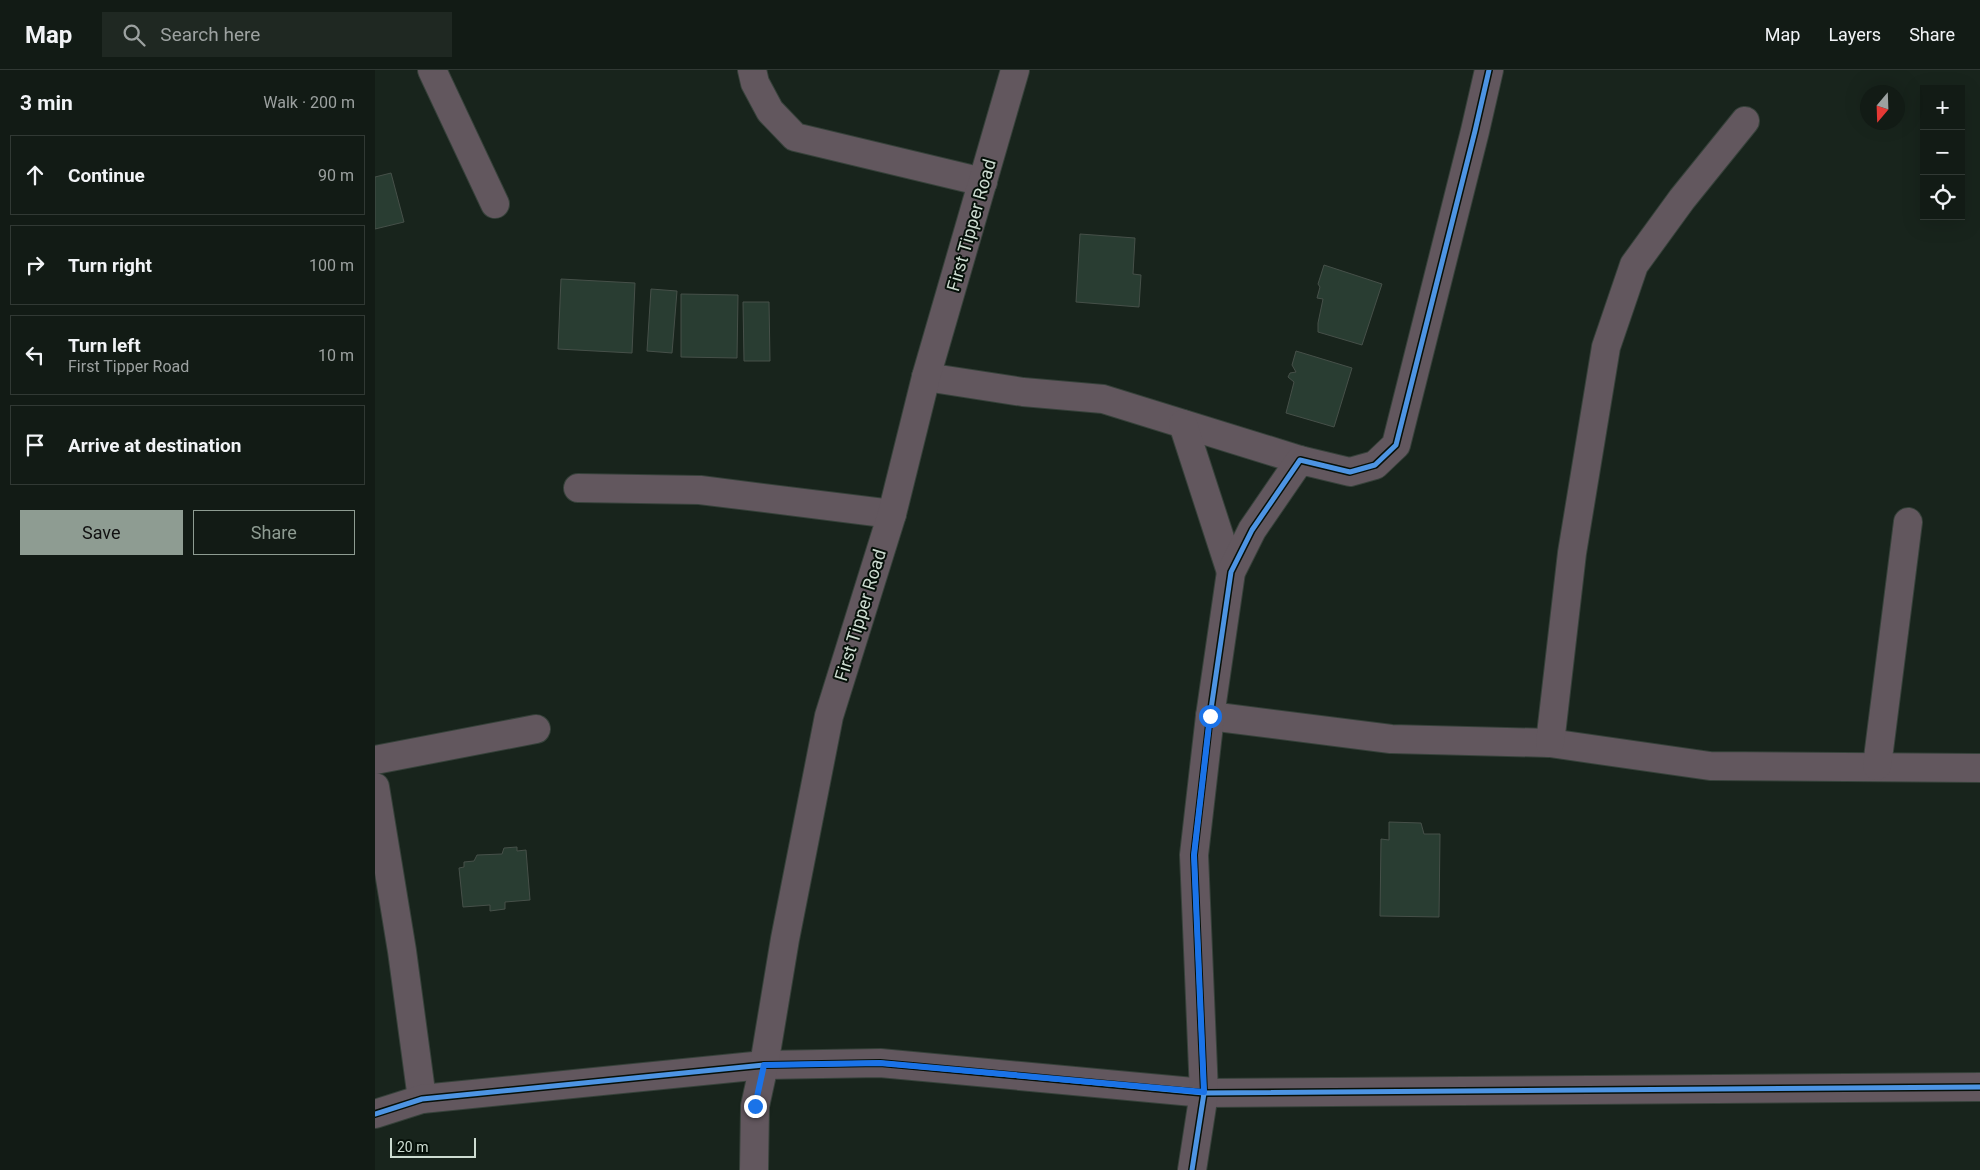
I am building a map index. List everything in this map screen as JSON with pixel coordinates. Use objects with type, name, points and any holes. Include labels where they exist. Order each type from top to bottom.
[{"type":"street","points":[[432,70],[495,204]]},
{"type":"street","points":[[752,70],[755,83],[771,111],[795,137],[983,182]]},
{"type":"street","name":"First Tipper Road","points":[[754,1170],[755,1106],[764,1065],[785,939],[829,716],[892,514],[926,377],[1015,70]]},
{"type":"street","points":[[926,377],[1023,392],[1103,399],[1300,460],[1350,472],[1375,465],[1396,445],[1489,70]]},
{"type":"street","points":[[1550,743],[1572,554],[1606,347],[1634,265],[1682,199],[1745,121]]},
{"type":"street","points":[[1183,424],[1231,572]]},
{"type":"street","points":[[1192,1170],[1204,1092],[1194,855],[1210,716],[1231,572],[1252,530],[1300,460]]},
{"type":"street","points":[[578,488],[700,490],[892,514]]},
{"type":"street","points":[[1877,766],[1908,522]]},
{"type":"street","points":[[1210,716],[1391,740],[1550,743],[1710,766],[1980,768]]},
{"type":"street","points":[[375,760],[536,730]]},
{"type":"street","points":[[375,787],[402,951],[422,1099]]},
{"type":"street","points":[[375,1114],[422,1099],[764,1065],[880,1063],[1204,1092],[1980,1087]]},
{"type":"building","points":[[391,173],[404,222],[375,229],[375,177]]},
{"type":"building","points":[[1080,234],[1135,238],[1133,274],[1141,275],[1139,307],[1076,302]]},
{"type":"building","points":[[1324,265],[1382,284],[1362,345],[1318,332],[1323,299],[1317,298],[1320,287],[1318,284]]},
{"type":"building","points":[[561,279],[635,283],[632,353],[558,349]]},
{"type":"building","points":[[651,289],[677,291],[672,353],[647,351]]},
{"type":"building","points":[[681,294],[738,295],[737,358],[681,357]]},
{"type":"building","points":[[743,302],[769,302],[770,361],[744,361]]},
{"type":"building","points":[[1296,351],[1352,368],[1334,427],[1286,413],[1294,382],[1288,377],[1290,373],[1296,372],[1292,365]]},
{"type":"building","points":[[1389,822],[1421,823],[1424,834],[1440,834],[1439,917],[1380,916],[1381,839],[1389,840]]},
{"type":"building","points":[[517,847],[517,851],[526,850],[530,900],[505,902],[505,909],[490,911],[490,905],[463,907],[459,868],[464,867],[464,862],[474,861],[477,855],[502,854],[504,848]]},
{"type":"cycle path","points":[[1192,1170],[1204,1093],[1194,855],[1210,716],[1231,572],[1252,530],[1300,460],[1350,472],[1375,465],[1396,445],[1489,70]]},
{"type":"cycle path","points":[[375,1114],[422,1099],[764,1065],[880,1063],[1204,1093],[1980,1087]]},
{"type":"route","points":[[755,1106],[764,1065],[880,1063],[1204,1092],[1194,855],[1210,716]]}]
